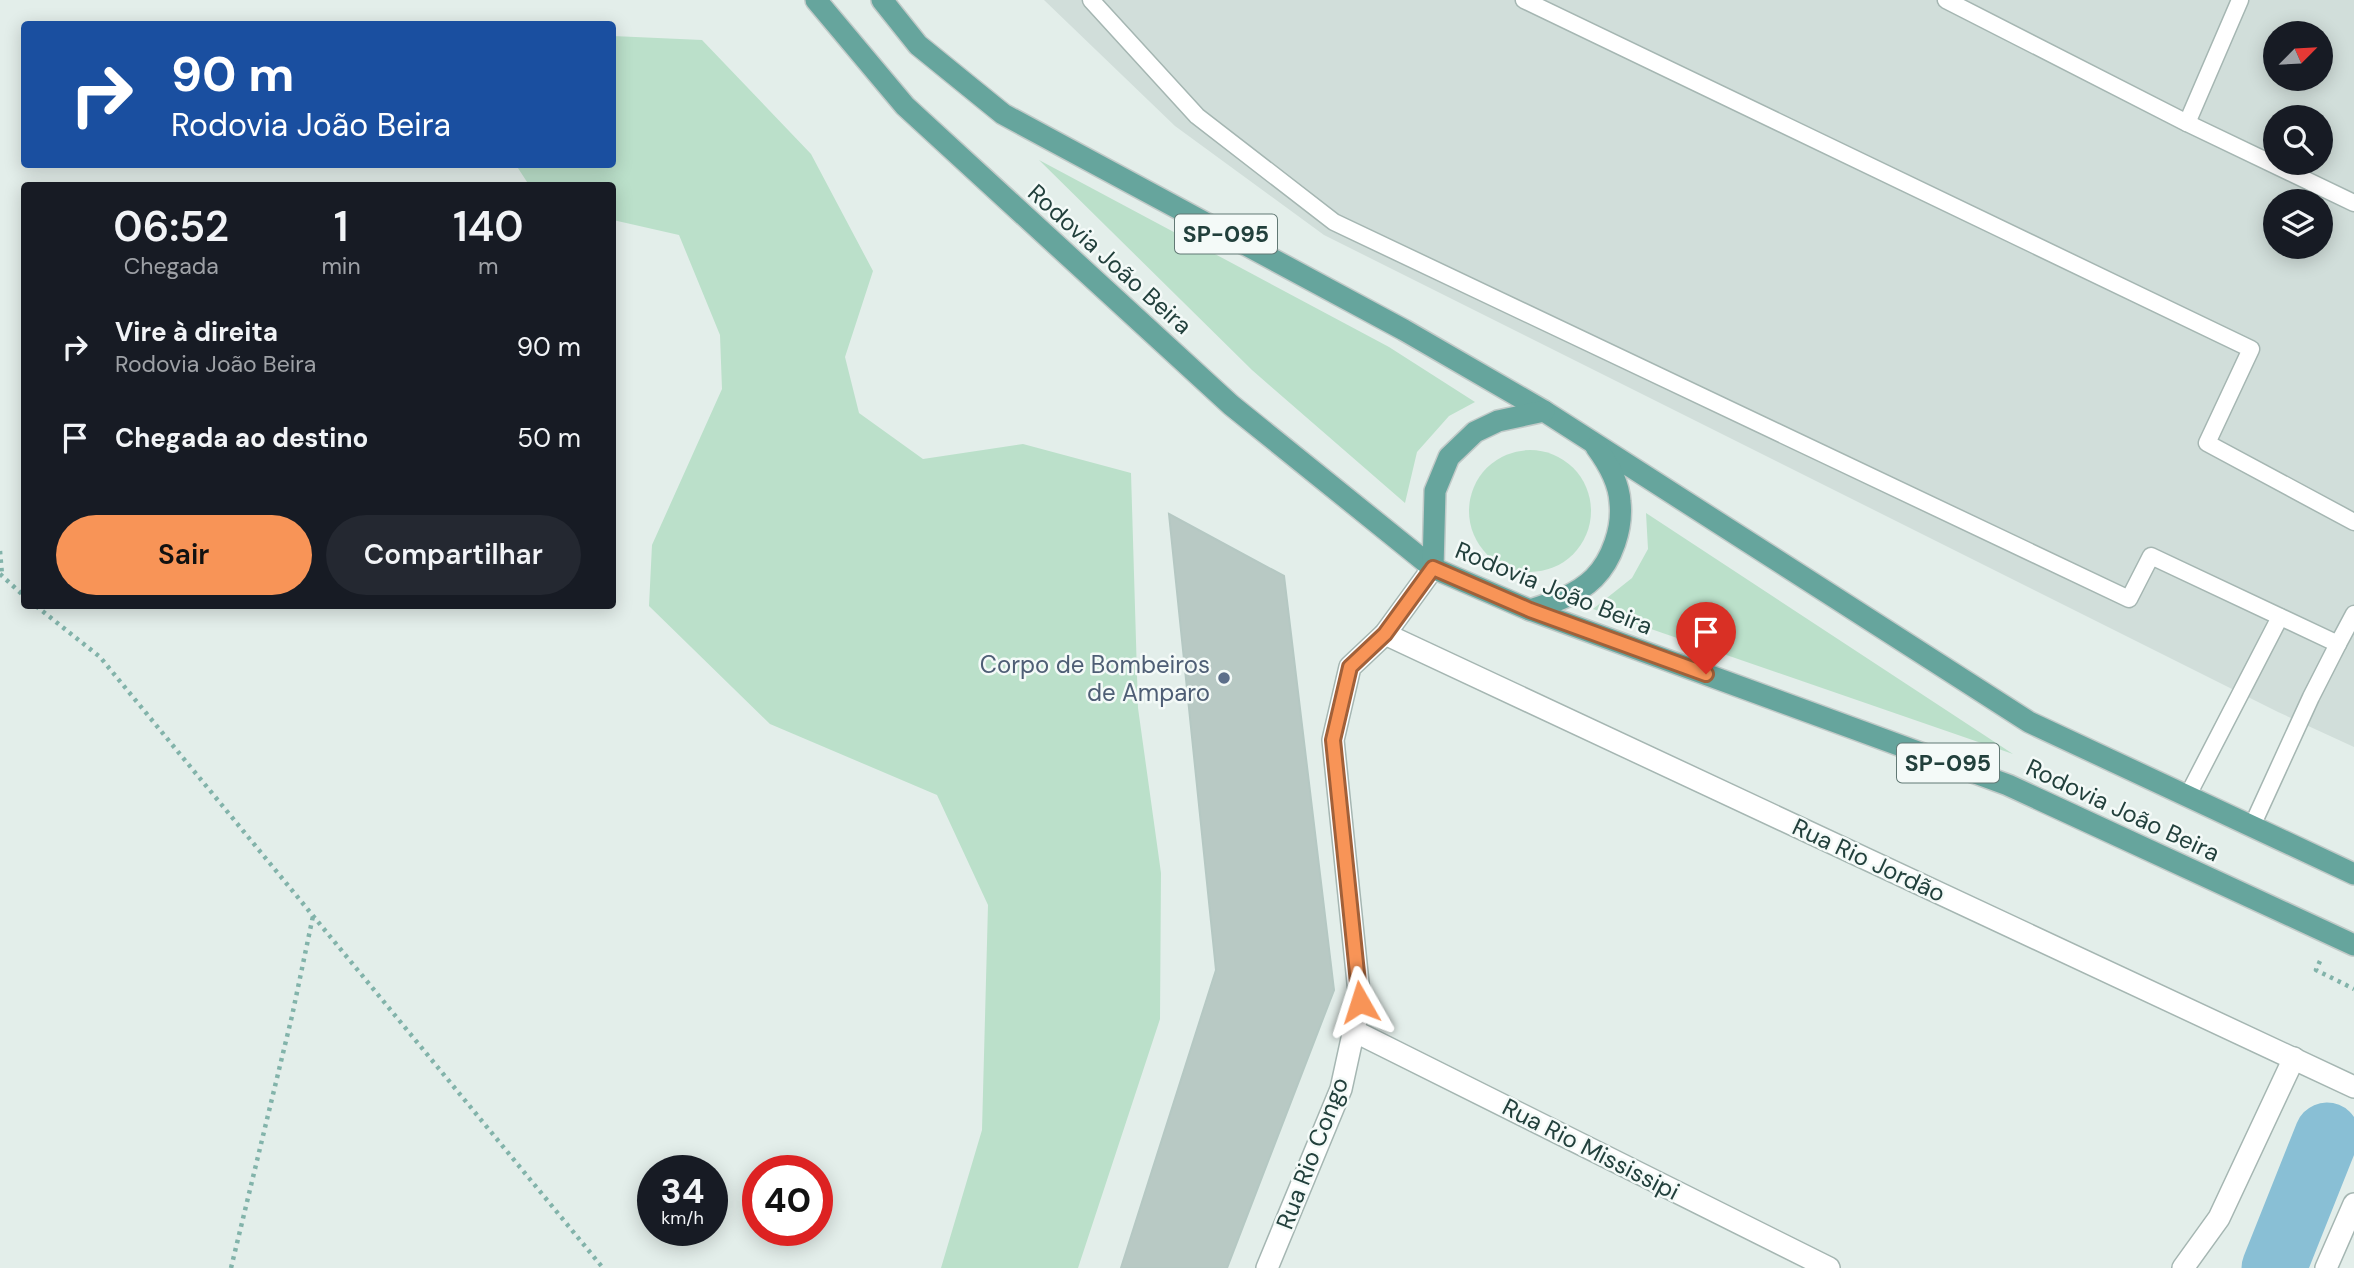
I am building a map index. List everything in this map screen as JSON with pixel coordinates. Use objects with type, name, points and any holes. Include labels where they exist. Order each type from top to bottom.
[{"type":"main road","name":"Rodovia João Beira","points":[[816,0],[905,106],[1231,405],[1433,568],[1530,610],[2008,785],[2354,945]]},
{"type":"main road","name":"Rodovia João Beira","points":[[882,0],[918,45],[1003,114],[1404,330],[1544,411],[2029,722],[2354,874]]},
{"type":"main road","points":[[1433,568],[1435,491],[1449,457],[1475,432],[1498,421],[1544,411]]},
{"type":"main road","points":[[1530,610],[1575,592],[1595,577],[1616,542],[1620,502],[1608,463],[1591,441]]},
{"type":"street","name":"Rua Rio Congo","points":[[1266,1268],[1341,1089],[1360,1002],[1333,740],[1350,667],[1385,634],[1433,568]]},
{"type":"street","name":"Rua Rio Jordão","points":[[1385,634],[2354,1087]]},
{"type":"street","name":"Rua Rio Mississipi","points":[[1354,1031],[1829,1268]]},
{"type":"street","points":[[2183,1268],[2218,1218],[2294,1058]]},
{"type":"street","points":[[2326,1268],[2354,1204]]},
{"type":"lane","points":[[1091,0],[1196,116],[1334,222],[2129,599],[2151,556],[2339,644]]},
{"type":"lane","points":[[1524,0],[2251,349],[2207,443],[2354,522]]},
{"type":"lane","points":[[1946,0],[2187,123],[2354,203]]},
{"type":"lane","points":[[2187,123],[2240,0]]},
{"type":"lane","points":[[2252,826],[2311,697],[2354,614]]},
{"type":"lane","points":[[2188,796],[2280,617]]},
{"type":"path","points":[[0,551],[1,576],[21,593]]},
{"type":"path","points":[[40,609],[100,657],[603,1268]]},
{"type":"path","points":[[231,1268],[292,1016],[313,916]]},
{"type":"shaded area","points":[[1044,0],[2354,0],[2354,747],[2278,712],[1324,235],[1175,126]]},
{"type":"green space","points":[[616,36],[702,40],[811,154],[873,271],[845,357],[859,413],[923,459],[1023,444],[1131,473],[1138,708],[1161,873],[1160,1019],[1078,1268],[941,1268],[982,1130],[988,905],[937,795],[770,724],[649,606],[652,545],[722,389],[720,335],[679,235],[616,221],[616,182],[527,182],[518,168],[616,168]]},
{"type":"green space","points":[[1039,160],[1389,347],[1475,402],[1449,416],[1417,452],[1405,503],[1252,370]]},
{"type":"green space","points":[[1530,450],[1553,455],[1573,468],[1586,488],[1591,511],[1586,534],[1573,554],[1553,567],[1530,572],[1507,567],[1487,554],[1474,534],[1469,511],[1474,488],[1487,468],[1507,455]]},
{"type":"green space","points":[[1646,513],[2013,754],[1593,609],[1632,578],[1648,549]]},
{"type":"building","points":[[1169,514],[1284,576],[1334,990],[1227,1268],[1121,1268],[1216,970]]},
{"type":"waterway","points":[[2274,1268],[2327,1135]]},
{"type":"place","name":"Corpo de Bombeiros de Amparo","points":[[1224,678]]},
{"type":"route","points":[[1360,1002],[1333,740],[1350,667],[1385,634],[1433,568],[1530,610],[1706,674]]}]
